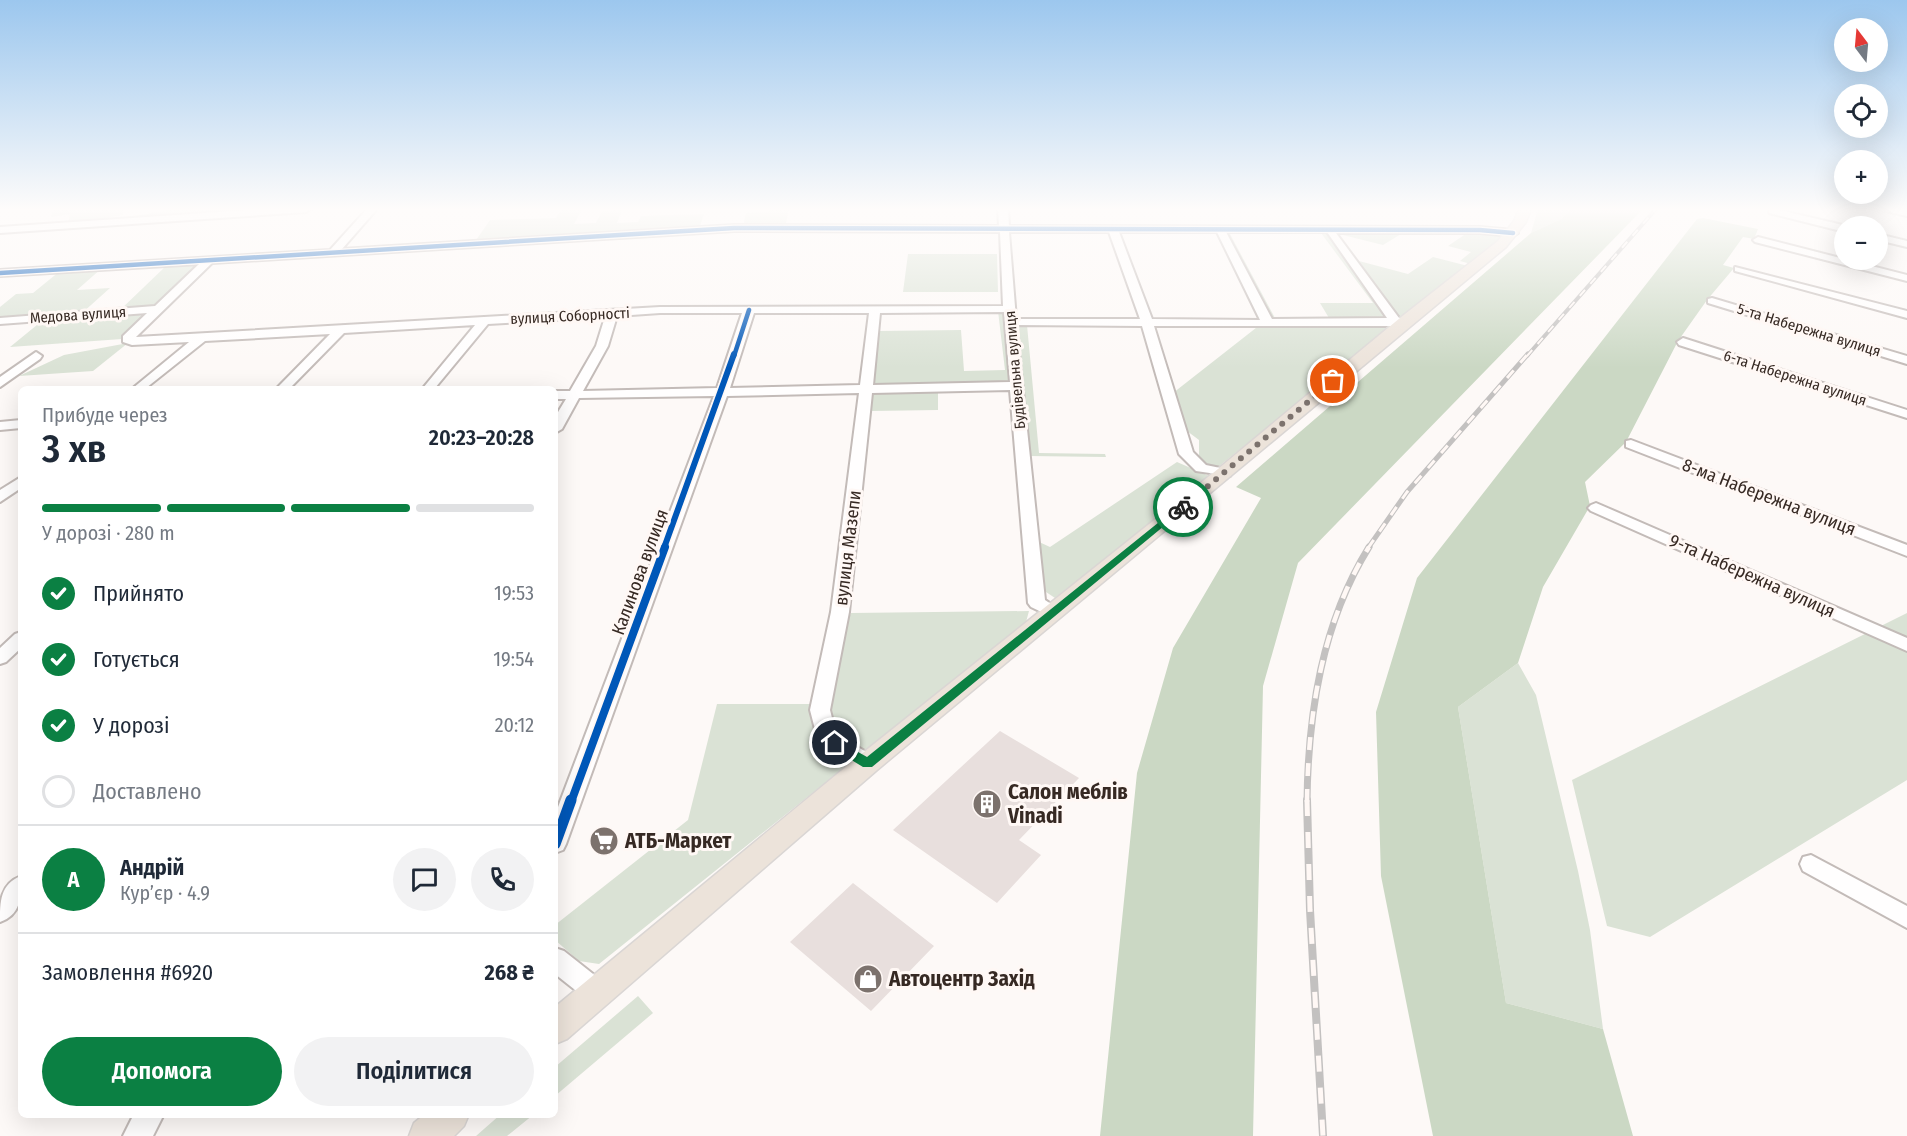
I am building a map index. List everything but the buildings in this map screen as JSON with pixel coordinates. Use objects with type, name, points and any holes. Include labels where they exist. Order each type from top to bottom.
[{"type":"main road","points":[[558,1026],[868,764],[1225,473],[1401,322],[1476,262]]},
{"type":"main road","points":[[427,1136],[447,1118]]},
{"type":"street","points":[[0,273],[190,262]]},
{"type":"street","points":[[156,309],[207,262]]},
{"type":"street","name":"Будівельна вулиця","points":[[1007,262],[1037,603],[1054,612]]},
{"type":"street","points":[[1125,262],[1147,322],[1186,454],[1201,468],[1225,473]]},
{"type":"street","points":[[1237,262],[1268,323]]},
{"type":"street","points":[[1355,262],[1401,322]]},
{"type":"street","points":[[1844,262],[1907,278]]},
{"type":"street","points":[[1739,269],[1907,315]]},
{"type":"street","name":"5-та Набережна вулиця","points":[[1712,301],[1907,360]]},
{"type":"street","name":"вулиця Соборності","points":[[156,309],[127,339],[132,341],[202,338],[612,314],[749,310],[875,309],[1147,322],[1401,322]]},
{"type":"street","name":"Медова вулиця","points":[[0,321],[156,309]]},
{"type":"street","name":"вулиця Мазепи","points":[[868,764],[835,743],[826,733],[820,710],[840,612],[875,309]]},
{"type":"street","name":"Калинова вулиця","points":[[558,836],[722,392],[749,310]]},
{"type":"street","points":[[558,424],[602,346],[612,314]]},
{"type":"street","points":[[431,386],[484,321]]},
{"type":"street","points":[[286,386],[341,329]]},
{"type":"street","points":[[142,386],[202,338]]},
{"type":"street","name":"6-та Набережна вулиця","points":[[1683,342],[1907,414]]},
{"type":"street","points":[[0,383],[36,356]]},
{"type":"street","points":[[558,395],[1017,386]]},
{"type":"street","points":[[0,426],[18,424]]},
{"type":"street","name":"8-ма Набережна вулиця","points":[[1631,444],[1907,551]]},
{"type":"street","points":[[0,497],[18,483]]},
{"type":"street","name":"9-та Набережна вулиця","points":[[1596,508],[1907,645]]},
{"type":"street","points":[[0,658],[18,641]]},
{"type":"street","points":[[1811,864],[1907,918]]},
{"type":"street","points":[[0,912],[18,890]]},
{"type":"street","points":[[558,961],[598,993]]},
{"type":"street","points":[[137,1136],[148,1118]]},
{"type":"shaded area","points":[[907,262],[997,262],[998,292],[903,292]]},
{"type":"shaded area","points":[[1240,262],[1245,262],[1275,318],[1329,318],[1320,303],[1373,303],[1343,262],[1348,262],[1392,322],[1271,322]]},
{"type":"shaded area","points":[[1360,262],[1408,274],[1426,262],[1452,262],[1468,266],[1404,319],[1398,318]]},
{"type":"shaded area","points":[[202,263],[154,308],[119,311],[167,265]]},
{"type":"shaded area","points":[[102,268],[77,290],[110,288],[81,314],[0,320],[0,307],[16,294],[33,293],[60,271]]},
{"type":"shaded area","points":[[998,311],[1004,311],[1013,384],[873,387],[878,331],[961,330],[964,371],[1005,370]]},
{"type":"shaded area","points":[[150,312],[122,339],[10,347],[43,320]]},
{"type":"shaded area","points":[[1261,324],[1396,324],[1218,467],[1208,468],[1199,462],[1199,440],[1183,428],[1173,393]]},
{"type":"shaded area","points":[[1016,325],[1027,325],[1039,453],[1105,454],[1106,457],[1029,456]]},
{"type":"shaded area","points":[[128,343],[93,371],[19,376],[64,355]]},
{"type":"shaded area","points":[[938,391],[938,410],[871,411],[873,392]]},
{"type":"shaded area","points":[[1177,462],[1209,476],[1078,586],[1074,583],[1055,598],[1043,590],[1037,541],[1050,547]]},
{"type":"shaded area","points":[[1029,611],[1026,622],[865,751],[843,738],[836,729],[827,707],[840,639],[851,613]]},
{"type":"shaded area","points":[[1907,613],[1907,780],[1650,937],[1607,926],[1572,780]]},
{"type":"shaded area","points":[[1518,663],[1536,695],[1578,871],[1590,930],[1603,1029],[1506,1003],[1458,707]]},
{"type":"shaded area","points":[[717,704],[816,704],[830,747],[850,763],[599,964],[579,961],[558,943],[558,923],[688,820]]},
{"type":"shaded area","points":[[638,996],[653,1013],[558,1093],[558,1064]]},
{"type":"shaded area","points":[[496,1118],[529,1118],[507,1136],[476,1136]]},
{"type":"green space","points":[[1497,262],[1591,262],[1298,563],[1263,686],[1253,1136],[1100,1136],[1137,773],[1173,648],[1261,498],[1236,487]]},
{"type":"green space","points":[[1663,262],[1725,262],[1723,265],[1734,268],[1707,300],[1678,341],[1626,442],[1585,482],[1590,506],[1543,587],[1518,663],[1458,707],[1506,1003],[1603,1029],[1633,1136],[1433,1136],[1381,876],[1376,712],[1417,578]]},
{"type":"railway","points":[[1527,356],[1609,262]]},
{"type":"railway","points":[[1368,548],[1407,492],[1528,354]]},
{"type":"railway","points":[[1307,801],[1310,735],[1321,670],[1340,606],[1369,547]]},
{"type":"railway","points":[[1307,801],[1310,910],[1323,1136]]},
{"type":"cycle path","points":[[0,273],[179,262]]},
{"type":"cycle path","points":[[558,836],[722,392],[749,310]]},
{"type":"way so far","points":[[1183,507],[1333,381]]},
{"type":"place","name":"Салон меблів Vinadi","points":[[987,804]]},
{"type":"place","name":"АТБ-Маркет","points":[[604,841]]},
{"type":"place","name":"Автоцентр Захід","points":[[868,979]]},
{"type":"route","points":[[835,743],[868,764],[1183,507]]}]
